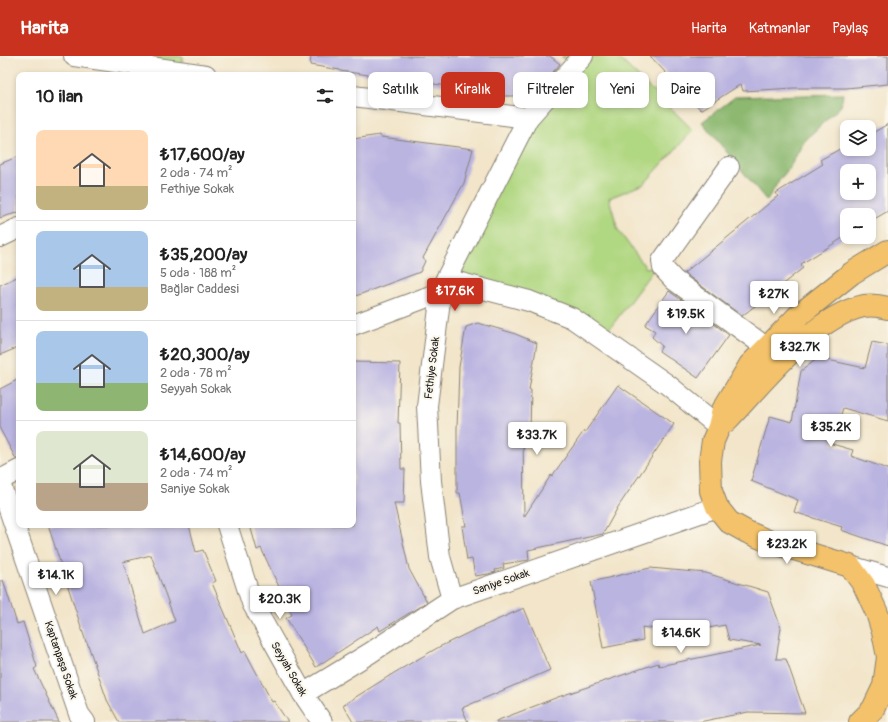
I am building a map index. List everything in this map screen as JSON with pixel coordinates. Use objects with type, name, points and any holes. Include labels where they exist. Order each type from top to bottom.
[{"type":"main road","points":[[860,722],[873,708],[884,686],[888,657],[883,632],[877,614],[864,585],[850,566],[768,541],[747,532],[730,522],[717,507],[711,491],[710,461],[713,441],[719,427],[723,410],[750,366],[781,332],[803,312],[852,273],[888,251]]},
{"type":"main road","points":[[719,427],[803,340],[819,328],[837,316],[864,306],[888,308]]},
{"type":"street","points":[[74,56],[185,72]]},
{"type":"street","name":"Fethiye Sokak","points":[[452,599],[440,558],[431,481],[427,406],[444,285],[528,118],[583,56]]},
{"type":"street","points":[[356,96],[528,118]]},
{"type":"street","points":[[729,167],[662,260],[663,268],[674,280],[767,348]]},
{"type":"street","points":[[0,237],[16,229]]},
{"type":"street","points":[[356,324],[444,285],[529,301],[572,318],[668,385],[719,427]]},
{"type":"street","points":[[0,480],[16,472]]},
{"type":"street","name":"Kaptanpaşa Sokak","points":[[0,483],[79,714],[85,722]]},
{"type":"street","name":"Saniye Sokak","points":[[303,694],[370,653],[452,599],[717,507]]},
{"type":"street","name":"Seyyah Sokak","points":[[228,528],[252,603],[303,694],[322,722]]},
{"type":"street","points":[[850,566],[888,577]]},
{"type":"green space","points":[[127,56],[183,56],[181,71]]},
{"type":"green space","points":[[561,56],[617,56],[633,72],[596,72],[596,108],[649,108],[649,87],[657,95],[657,108],[670,108],[693,130],[644,184],[609,198],[618,230],[646,268],[656,266],[602,339],[446,279],[528,118],[537,108],[588,108],[588,72],[568,72],[573,66]]},
{"type":"green space","points":[[843,94],[841,106],[804,141],[790,167],[778,182],[767,201],[702,122],[735,97]]},
{"type":"building","points":[[311,56],[550,56],[560,64],[553,72],[513,72],[512,96],[505,96],[505,72],[441,72],[441,85],[433,84],[433,72],[368,72],[368,75],[310,65]]},
{"type":"building","points":[[650,56],[888,56],[888,84],[846,88],[794,88],[743,91],[741,84],[715,101],[715,72],[665,72]]},
{"type":"building","points":[[888,124],[888,211],[876,218],[876,208],[840,208],[840,240],[801,264],[803,268],[742,316],[684,273],[778,196],[776,193],[823,164],[820,160],[840,149],[840,156],[876,156],[876,131]]},
{"type":"building","points":[[380,135],[381,137],[473,149],[464,183],[423,258],[425,261],[420,272],[356,296],[356,139]]},
{"type":"building","points":[[16,157],[16,213],[0,218],[0,164]]},
{"type":"building","points":[[16,277],[16,348],[0,355],[0,285]]},
{"type":"building","points":[[669,291],[729,335],[698,378],[659,351],[662,346],[652,337],[655,331],[645,325]]},
{"type":"building","points":[[478,323],[513,333],[537,343],[529,390],[531,390],[530,431],[523,431],[524,517],[551,475],[552,476],[584,431],[585,432],[618,385],[674,424],[618,507],[603,534],[528,550],[529,560],[503,564],[504,568],[495,570],[496,572],[475,576],[472,559],[467,560],[462,526],[466,526],[460,493],[457,493],[457,429],[459,367],[466,327]]},
{"type":"building","points":[[872,342],[888,345],[888,421],[843,408],[832,444],[853,450],[851,456],[888,469],[888,546],[841,530],[842,527],[794,512],[798,500],[751,481],[770,416],[792,422],[801,371],[818,358],[865,368]]},
{"type":"building","points":[[356,362],[400,363],[398,423],[400,423],[401,469],[405,469],[404,503],[394,503],[409,569],[427,602],[380,631],[378,626],[316,667],[286,618],[292,615],[261,548],[257,550],[251,528],[356,528]]},
{"type":"building","points":[[16,381],[16,459],[0,429],[0,389]]},
{"type":"building","points":[[49,528],[190,528],[196,552],[203,550],[216,581],[212,583],[242,653],[245,651],[272,702],[274,701],[288,722],[119,722],[107,700]],"holes":[[[151,555],[175,621],[145,634],[123,562]]]},
{"type":"building","points":[[650,568],[706,573],[768,592],[781,628],[776,659],[786,659],[805,713],[748,712],[699,722],[496,722],[558,697],[658,663],[659,666],[761,645],[729,640],[725,625],[681,633],[642,627],[643,640],[603,648],[591,582]]},
{"type":"building","points":[[3,580],[17,624],[23,622],[37,667],[34,669],[59,722],[0,722],[0,581]]},
{"type":"building","points":[[524,608],[550,670],[462,708],[468,722],[353,722],[343,705],[439,647]]}]
